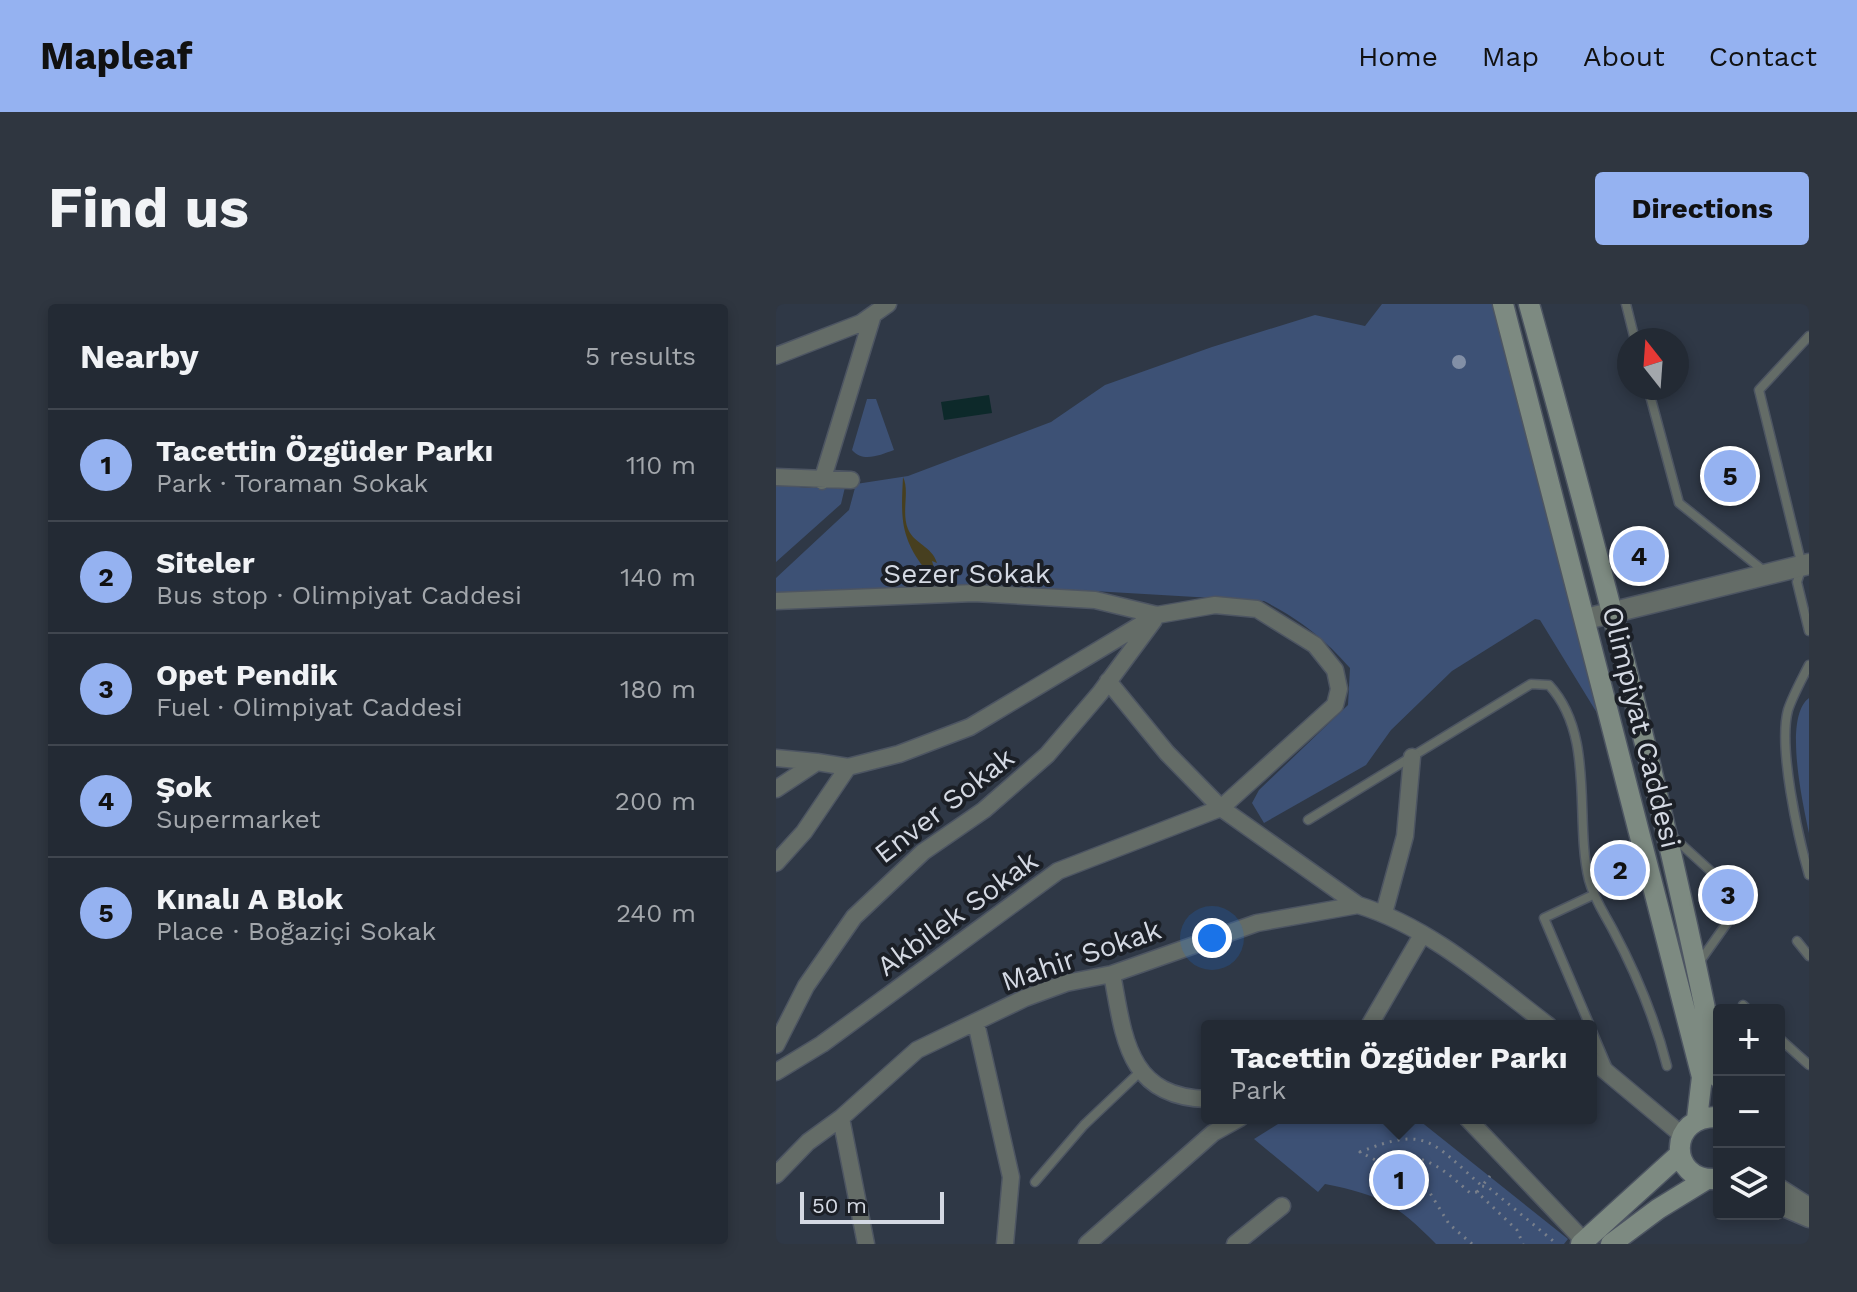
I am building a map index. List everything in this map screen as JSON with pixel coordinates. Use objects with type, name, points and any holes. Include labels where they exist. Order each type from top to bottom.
[{"type":"main road","name":"Olimpiyat Caddesi","points":[[1503,304],[1702,1077],[1697,1119]]},
{"type":"main road","name":"Olimpiyat Caddesi","points":[[1529,304],[1614,613],[1697,965],[1719,1076]]},
{"type":"main road","points":[[1583,1242],[1681,1144],[1697,1119],[1713,1118]]},
{"type":"main road","points":[[1681,1144],[1689,1171],[1713,1178]]},
{"type":"main road","points":[[1611,1244],[1658,1209],[1713,1181]]},
{"type":"street","points":[[776,356],[872,318],[888,304]]},
{"type":"street","points":[[822,481],[872,318]]},
{"type":"street","points":[[776,477],[851,480]]},
{"type":"street","points":[[1586,619],[1805,565]]},
{"type":"street","name":"Sezer Sokak","points":[[776,601],[974,593],[1095,600],[1157,615]]},
{"type":"street","name":"Akbilek Sokak","points":[[776,1072],[822,1044],[1058,871],[1221,808],[1335,705],[1339,689],[1335,670],[1315,645],[1257,609],[1215,605],[1157,615]]},
{"type":"street","points":[[776,758],[848,767],[899,754],[970,727],[1157,615]]},
{"type":"street","name":"Enver Sokak","points":[[776,1045],[806,986],[854,917],[913,861],[984,810],[1039,763],[1108,681],[1157,615]]},
{"type":"street","points":[[1108,681],[1167,753],[1221,808]]},
{"type":"street","points":[[1384,913],[1405,836],[1412,757]]},
{"type":"street","points":[[776,789],[817,762]]},
{"type":"street","points":[[776,863],[804,832],[848,767]]},
{"type":"street","name":"Mahir Sokak","points":[[1221,808],[1358,905],[1384,913],[1460,958],[1541,1020]]},
{"type":"street","name":"Mahir Sokak","points":[[776,1175],[808,1142],[841,1118],[917,1050],[1025,998],[1066,983],[1112,974],[1257,923],[1358,905]]},
{"type":"street","points":[[1372,1020],[1422,935]]},
{"type":"street","points":[[1112,974],[1127,1051],[1156,1087],[1201,1098]]},
{"type":"street","points":[[976,1023],[1011,1177],[1005,1244]]},
{"type":"street","points":[[1597,1064],[1681,1144]]},
{"type":"street","points":[[841,1118],[866,1244]]},
{"type":"street","points":[[1087,1244],[1213,1133],[1229,1124]]},
{"type":"street","points":[[1473,1124],[1583,1242]]},
{"type":"street","points":[[1785,1191],[1809,1206]]},
{"type":"street","points":[[1235,1244],[1282,1206]]},
{"type":"street","points":[[1785,1209],[1809,1219]]},
{"type":"lane","points":[[1626,304],[1632,328]]},
{"type":"lane","points":[[1809,336],[1759,390],[1805,565],[1797,582],[1809,631]]},
{"type":"lane","points":[[1651,400],[1679,503],[1768,574]]},
{"type":"lane","points":[[1809,665],[1788,711],[1787,739],[1791,787],[1809,875]]},
{"type":"lane","points":[[1308,820],[1531,684],[1549,685],[1564,708],[1578,759],[1582,835],[1593,895],[1613,929],[1643,995],[1658,1030],[1667,1066]]},
{"type":"lane","points":[[1665,829],[1715,875],[1727,923],[1697,965]]},
{"type":"lane","points":[[1587,1020],[1544,918],[1593,895]]},
{"type":"lane","points":[[1797,941],[1809,956]]},
{"type":"lane","points":[[1785,1043],[1809,1065]]},
{"type":"lane","points":[[1597,1045],[1609,1073]]},
{"type":"lane","points":[[1035,1182],[1084,1125],[1142,1070]]},
{"type":"path","points":[[1389,1167],[1360,1152],[1396,1138],[1429,1142],[1557,1244]]},
{"type":"path","points":[[1472,1244],[1445,1220],[1439,1202],[1427,1188],[1414,1181],[1396,1182],[1387,1173],[1389,1167],[1400,1160],[1422,1159],[1438,1167],[1470,1193],[1477,1192],[1490,1176]]},
{"type":"path","points":[[1477,1192],[1517,1230],[1523,1244]]},
{"type":"shaded area","points":[[1382,304],[1497,304],[1602,711],[1597,713],[1540,620],[1535,619],[1452,671],[1391,730],[1366,765],[1264,823],[1252,803],[1259,790],[1348,705],[1350,668],[1310,630],[1264,601],[972,584],[776,593],[776,578],[849,510],[856,484],[908,476],[1051,422],[1105,385],[1315,315],[1365,326]]},
{"type":"shaded area","points":[[989,395],[992,413],[944,420],[941,402]]},
{"type":"shaded area","points":[[867,399],[876,399],[894,450],[866,457],[852,450]]},
{"type":"shaded area","points":[[846,483],[841,504],[776,562],[776,485],[810,488]]},
{"type":"shaded area","points":[[1809,698],[1809,833],[1796,741],[1801,708]]},
{"type":"shaded area","points":[[1278,1124],[1424,1124],[1568,1239],[1564,1244],[1436,1244],[1410,1219],[1374,1197],[1325,1184],[1318,1192],[1254,1139]]},
{"type":"sand","points":[[903,477],[908,529],[935,557],[937,563],[932,561],[935,571],[924,568],[906,536],[902,515]]},
{"type":"place","name":"Kınalı A Blok","points":[[1730,476]]},
{"type":"place","name":"Şok","points":[[1639,556]]},
{"type":"place","name":"Siteler","points":[[1620,870]]},
{"type":"place","name":"Opet Pendik","points":[[1728,895]]},
{"type":"place","name":"Tacettin Özgüder Parkı","points":[[1399,1180]]}]
